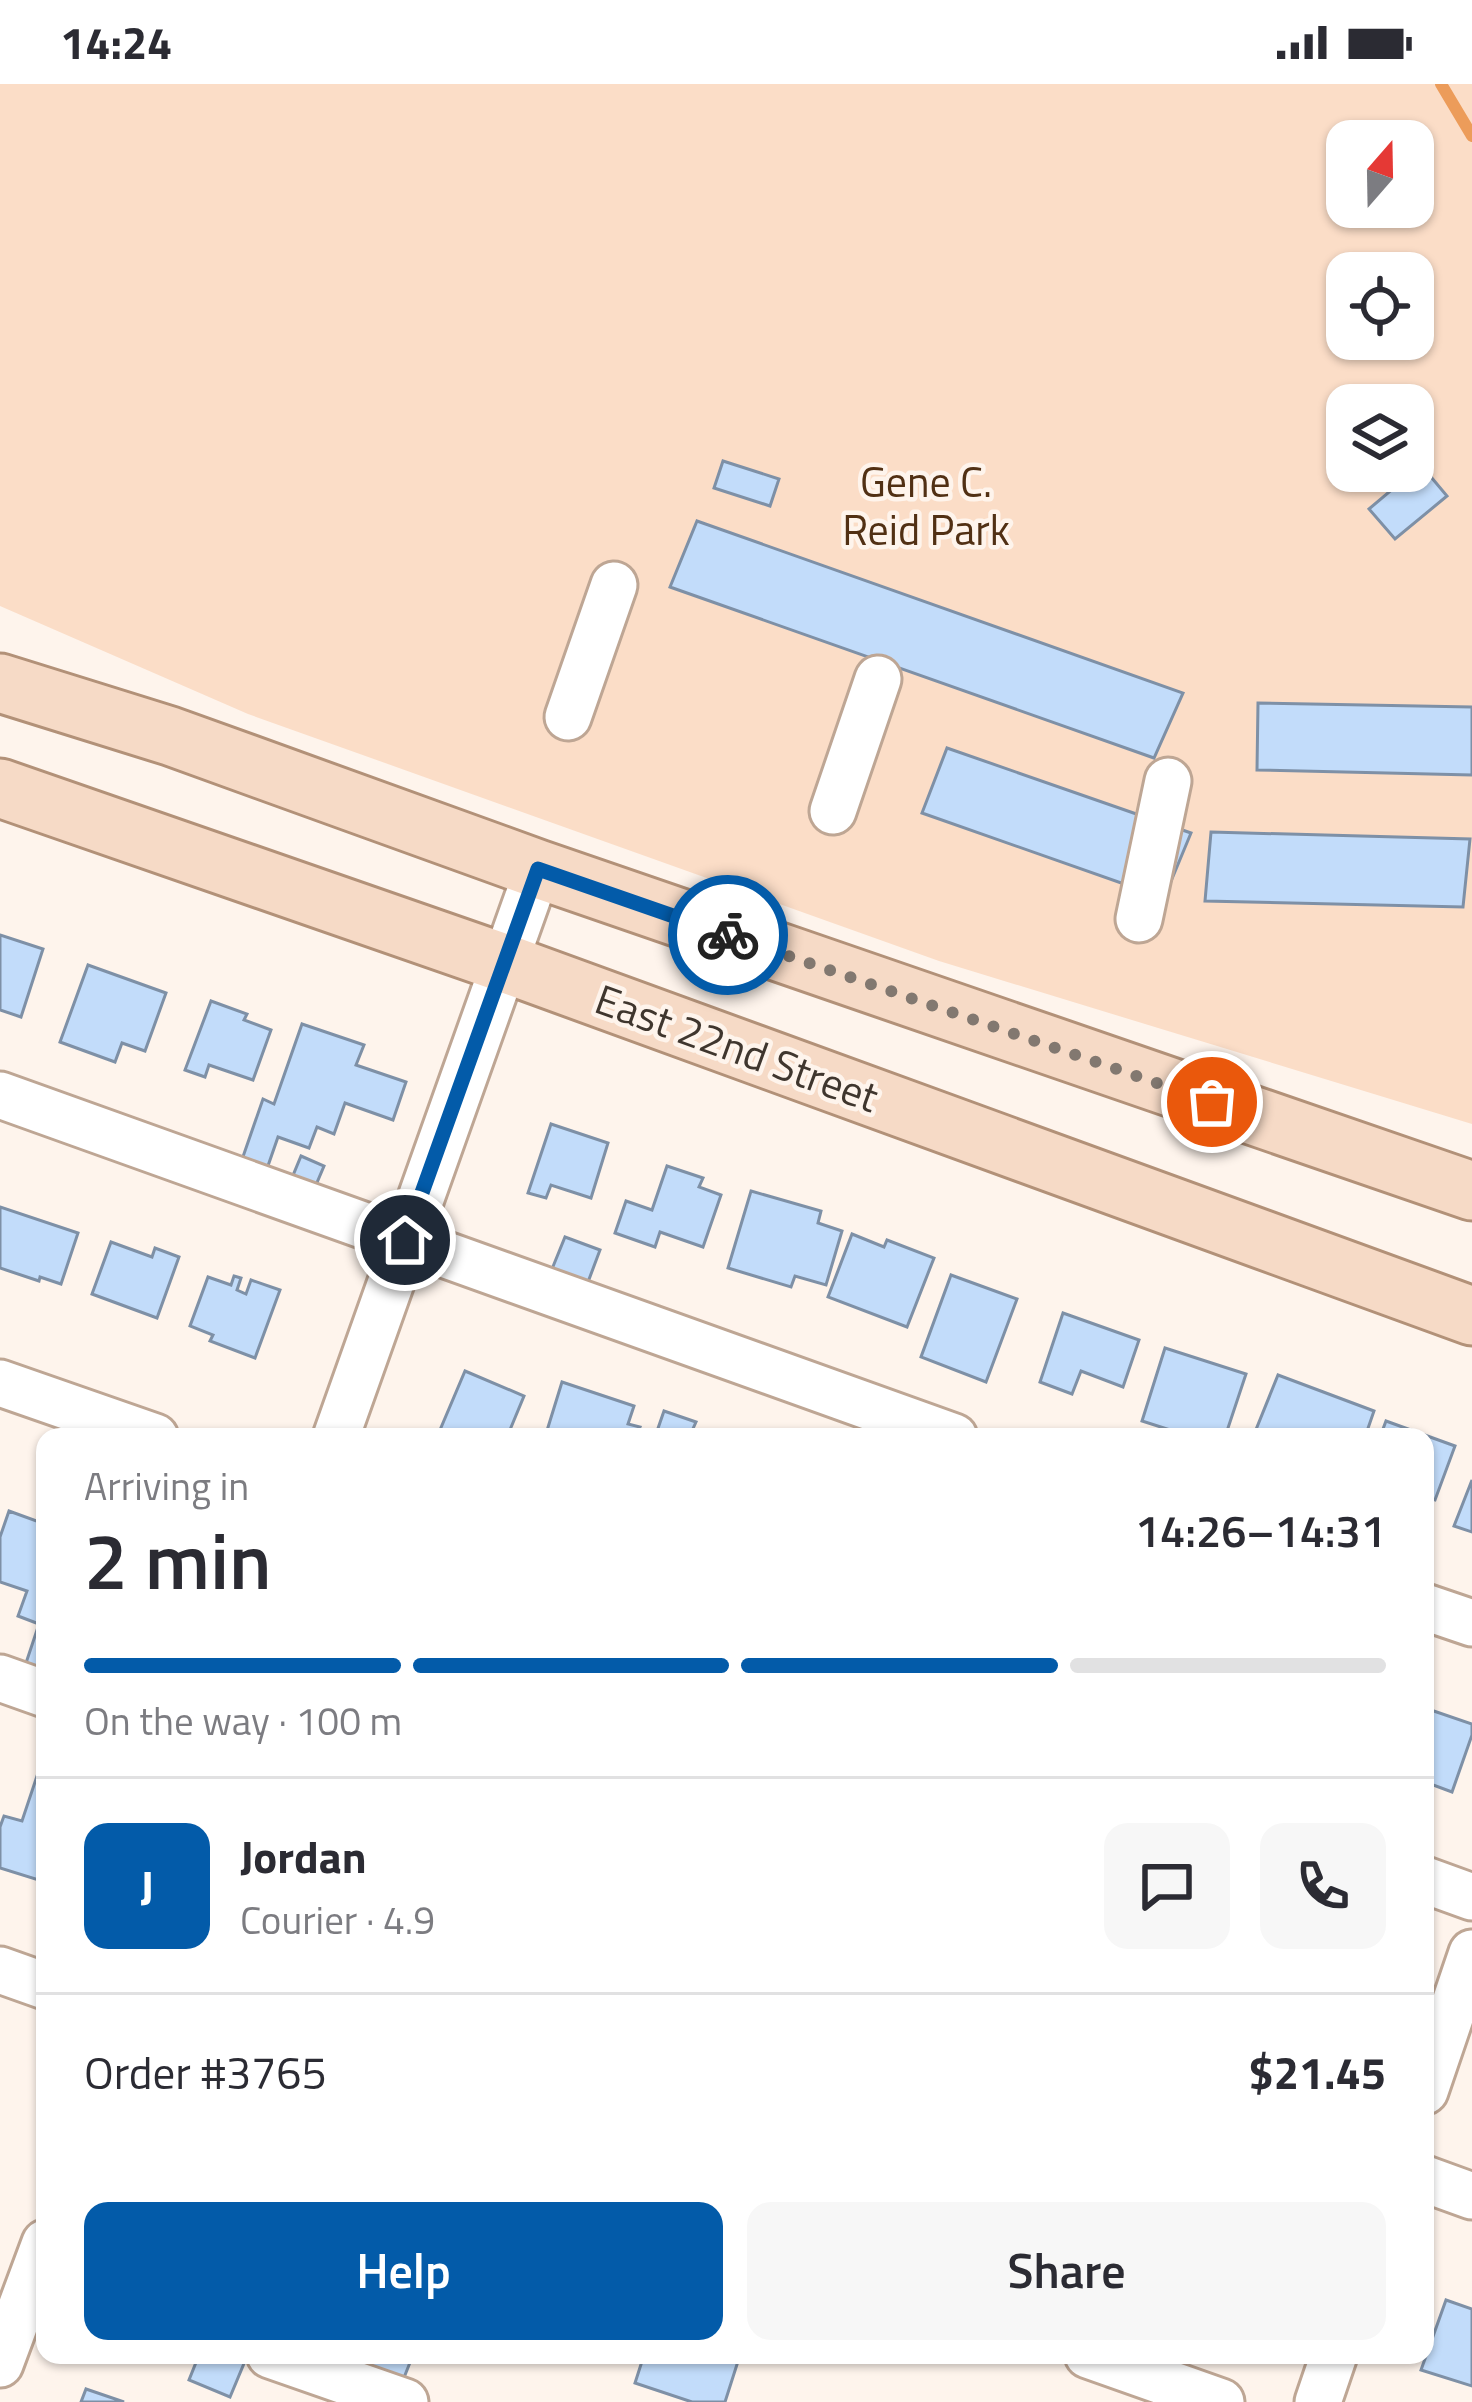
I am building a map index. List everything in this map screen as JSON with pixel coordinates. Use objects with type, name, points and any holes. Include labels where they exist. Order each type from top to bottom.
[{"type":"main road","points":[[0,683],[170,736],[538,869],[1472,1191]]},
{"type":"main road","name":"East 22nd Street","points":[[0,788],[504,963],[1472,1316]]},
{"type":"street","points":[[568,717],[614,585]]},
{"type":"street","points":[[833,811],[878,679]]},
{"type":"street","points":[[1139,920],[1168,782]]},
{"type":"street","points":[[339,1428],[538,869]]},
{"type":"street","points":[[0,1096],[929,1428]]},
{"type":"street","points":[[0,1383],[129,1428]]},
{"type":"street","points":[[1434,1609],[1472,1623]]},
{"type":"street","points":[[0,1678],[36,1691]]},
{"type":"street","points":[[1434,1883],[1472,1897]]},
{"type":"street","points":[[1434,2065],[1472,1953]]},
{"type":"street","points":[[0,1970],[36,1983]]},
{"type":"street","points":[[1434,2183],[1472,2196]]},
{"type":"street","points":[[0,2364],[31,2263]]},
{"type":"street","points":[[296,2364],[405,2402]]},
{"type":"street","points":[[1113,2364],[1221,2402]]},
{"type":"street","points":[[1318,2402],[1331,2364]]},
{"type":"green space","name":"Gene C. Reid Park","points":[[0,84],[1472,84],[1472,1124],[939,961],[248,714],[0,606]]},
{"type":"building","points":[[723,461],[779,479],[770,506],[714,488]]},
{"type":"building","points":[[1434,480],[1447,496],[1395,539],[1369,509],[1389,492],[1434,492]]},
{"type":"building","points":[[697,521],[1183,693],[1154,758],[670,587]]},
{"type":"building","points":[[1258,703],[1472,707],[1472,775],[1257,770]]},
{"type":"building","points":[[947,748],[1191,833],[1164,898],[922,813]]},
{"type":"building","points":[[1211,832],[1470,839],[1463,907],[1205,901]]},
{"type":"building","points":[[0,935],[43,949],[21,1017],[0,1010]]},
{"type":"building","points":[[88,965],[166,993],[145,1051],[122,1043],[115,1062],[60,1042]]},
{"type":"building","points":[[211,1001],[247,1014],[244,1020],[271,1030],[253,1080],[209,1065],[205,1077],[185,1070]]},
{"type":"building","points":[[302,1024],[364,1045],[356,1065],[406,1082],[393,1120],[345,1103],[334,1134],[317,1127],[309,1148],[278,1137],[262,1183],[237,1174],[263,1099],[274,1104]]},
{"type":"building","points":[[551,1124],[608,1143],[591,1198],[551,1185],[546,1198],[528,1193]]},
{"type":"building","points":[[301,1156],[324,1166],[310,1199],[287,1190]]},
{"type":"building","points":[[667,1166],[703,1178],[699,1187],[721,1195],[703,1247],[660,1232],[655,1247],[615,1233],[626,1201],[652,1210]]},
{"type":"building","points":[[751,1191],[821,1211],[818,1223],[842,1231],[826,1285],[795,1276],[791,1287],[728,1268]]},
{"type":"building","points":[[0,1207],[78,1233],[61,1284],[0,1268]]},
{"type":"building","points":[[852,1234],[884,1247],[887,1240],[934,1258],[907,1327],[828,1297]]},
{"type":"building","points":[[565,1237],[600,1250],[588,1282],[552,1269]]},
{"type":"building","points":[[111,1242],[152,1257],[155,1248],[179,1257],[157,1318],[92,1294]]},
{"type":"building","points":[[951,1275],[1017,1299],[986,1382],[921,1357]]},
{"type":"building","points":[[234,1276],[241,1278],[237,1290],[246,1294],[251,1280],[280,1290],[255,1358],[210,1341],[213,1335],[190,1326],[208,1277],[231,1285]]},
{"type":"building","points":[[1063,1313],[1139,1340],[1123,1387],[1081,1371],[1072,1394],[1040,1382]]},
{"type":"building","points":[[1165,1348],[1246,1374],[1228,1428],[1164,1428],[1142,1421]]},
{"type":"building","points":[[465,1371],[524,1396],[511,1428],[441,1428]]},
{"type":"building","points":[[1278,1375],[1374,1411],[1368,1428],[1257,1428]]},
{"type":"building","points":[[562,1382],[634,1406],[628,1424],[640,1427],[640,1428],[548,1428]]},
{"type":"building","points":[[664,1411],[696,1422],[693,1428],[658,1428]]},
{"type":"building","points":[[1434,1438],[1455,1446],[1434,1500]]},
{"type":"building","points":[[1472,1480],[1472,1532],[1454,1526]]},
{"type":"building","points":[[9,1511],[36,1521],[36,1623],[18,1616],[27,1591],[0,1582],[0,1537]]},
{"type":"building","points":[[36,1633],[36,1669],[25,1666]]},
{"type":"building","points":[[1434,1711],[1472,1724],[1452,1792],[1434,1785]]},
{"type":"building","points":[[36,1779],[36,1879],[0,1868],[4,1816],[22,1821]]},
{"type":"building","points":[[1446,2300],[1472,2309],[1472,2386],[1421,2370],[1423,2364],[1434,2364],[1434,2334]]},
{"type":"building","points":[[195,2364],[244,2364],[230,2397],[189,2380]]},
{"type":"building","points":[[348,2364],[409,2364],[401,2385]]},
{"type":"building","points":[[641,2364],[737,2364],[725,2402],[692,2402],[635,2383]]},
{"type":"building","points":[[86,2389],[124,2402],[81,2402]]},
{"type":"waterway","points":[[1441,84],[1472,136]]},
{"type":"way so far","points":[[728,935],[1212,1102]]},
{"type":"route","points":[[405,1240],[538,869],[728,935]]}]
